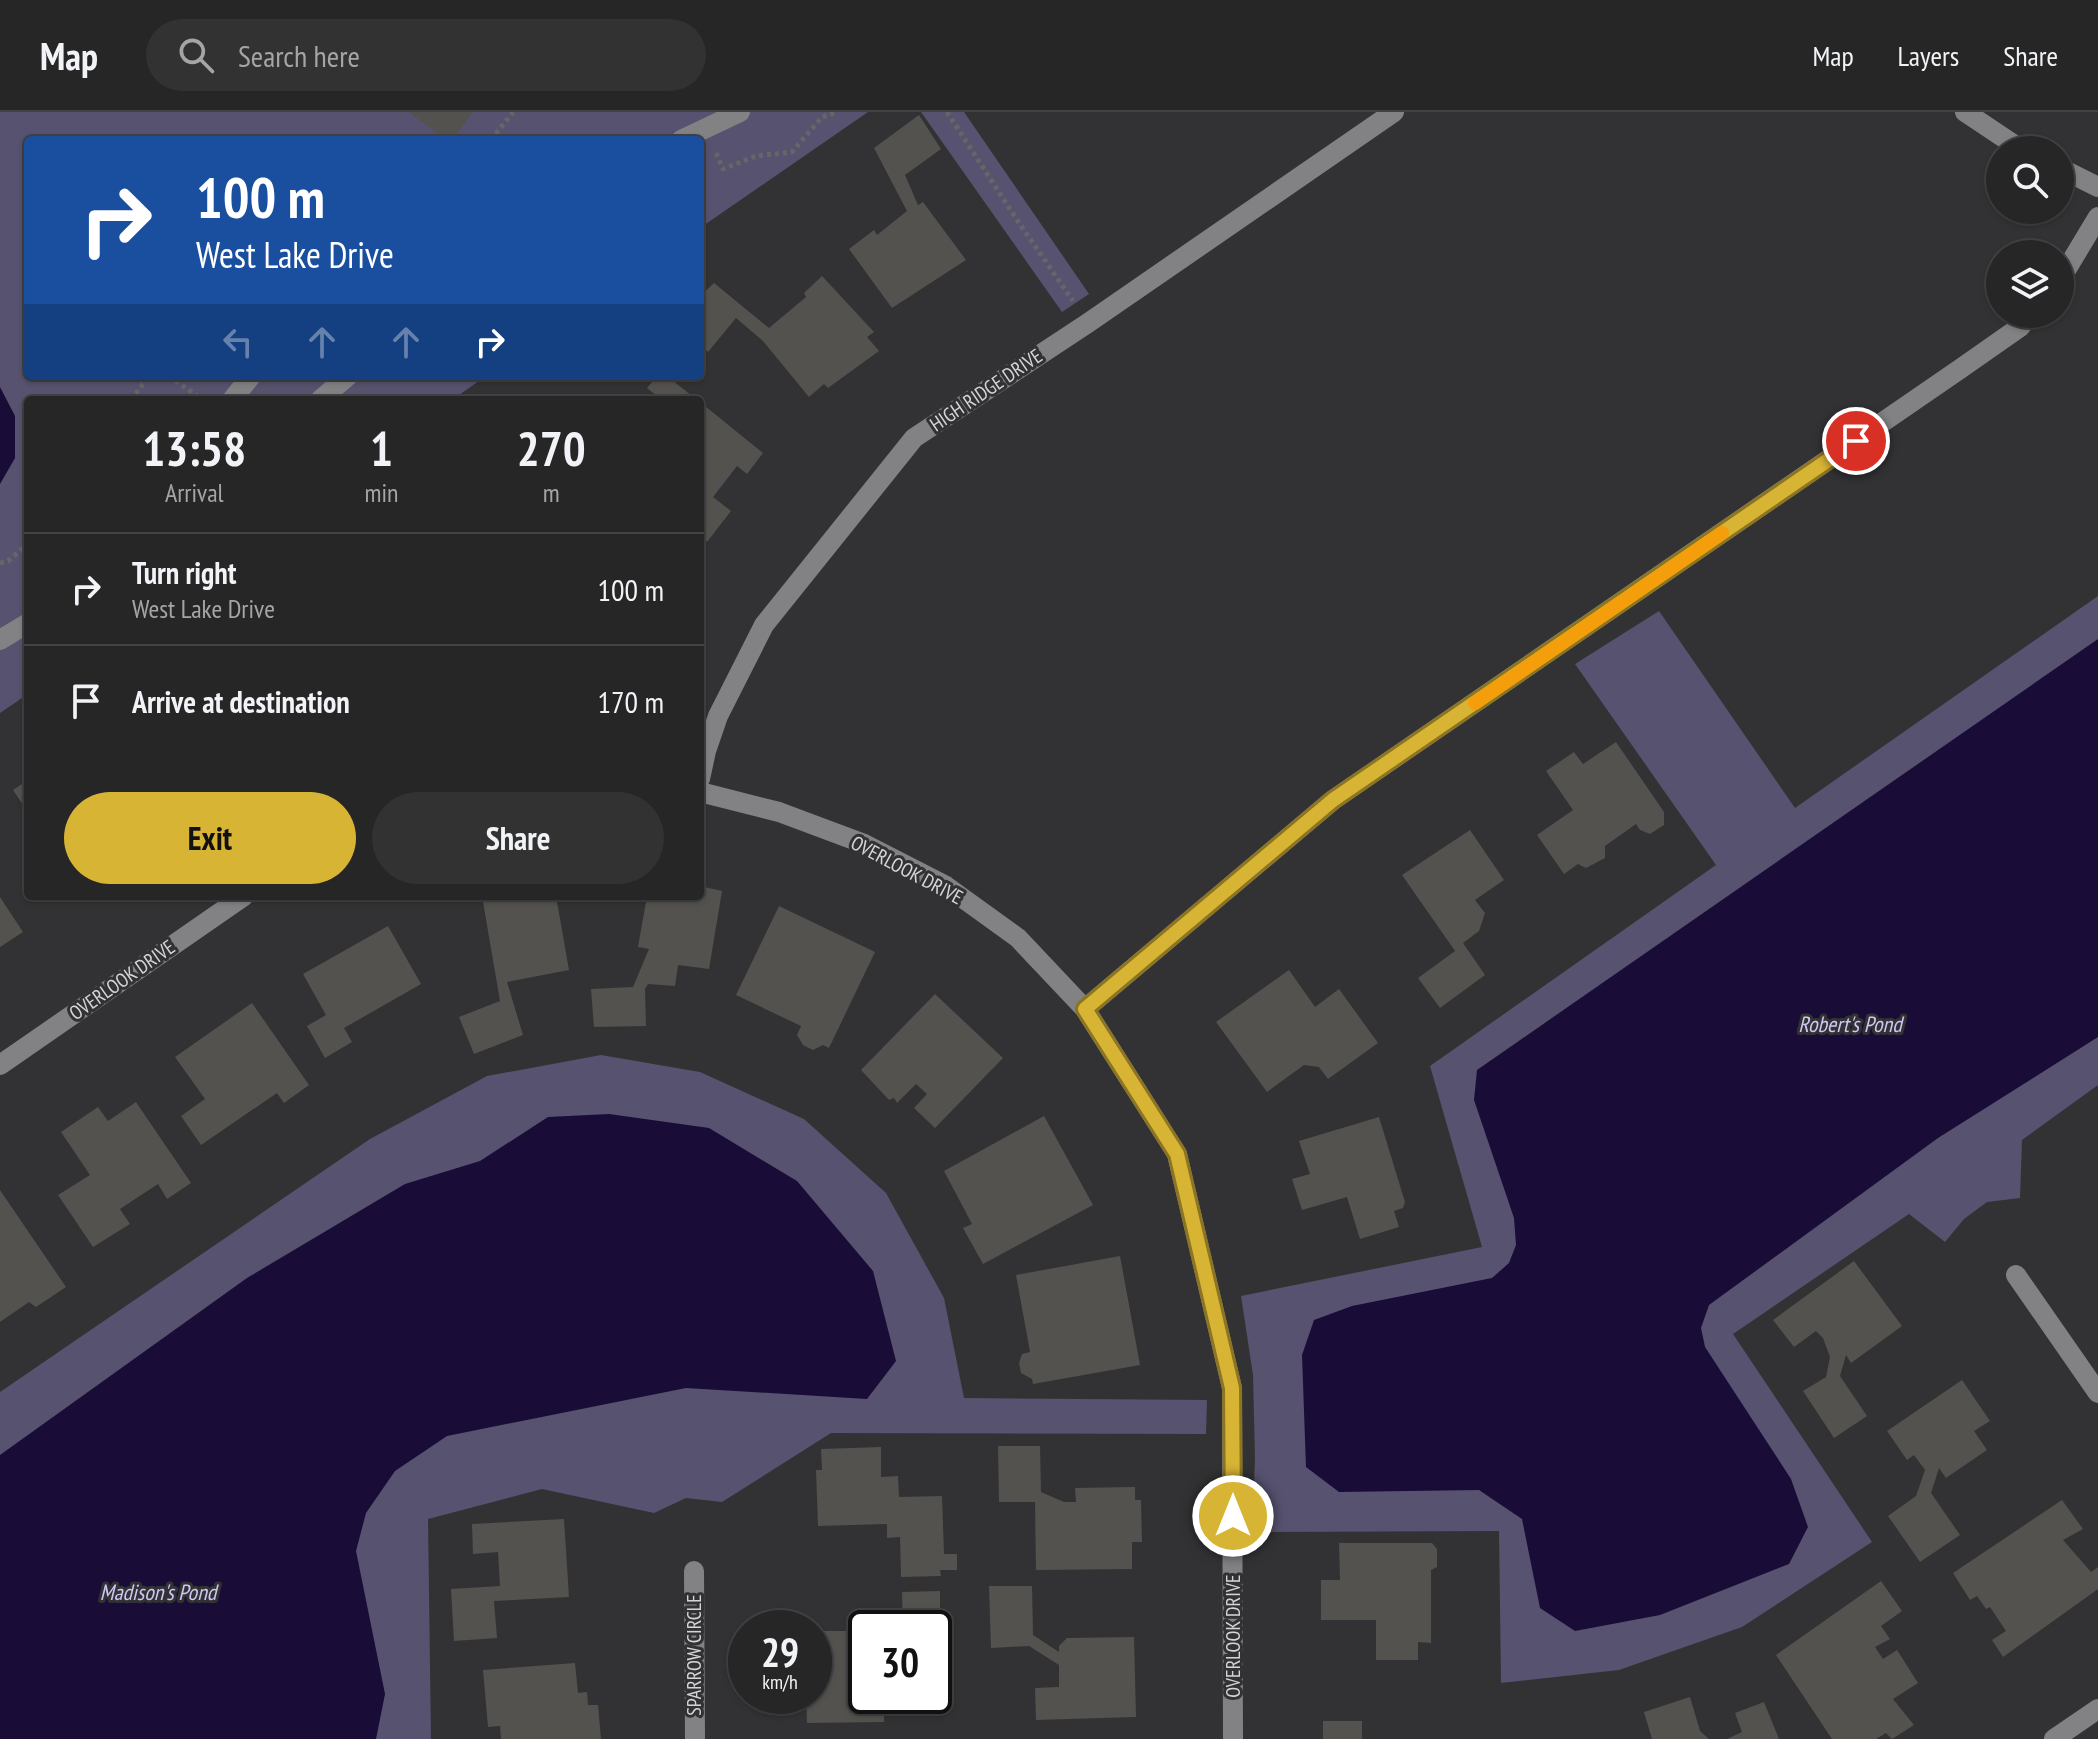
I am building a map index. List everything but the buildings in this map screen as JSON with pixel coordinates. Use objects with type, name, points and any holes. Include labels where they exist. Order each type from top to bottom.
[{"type":"street","name":"HIGH RIDGE DRIVE","points":[[704,760],[718,716],[764,625],[914,438],[1088,323],[1394,112]]},
{"type":"street","points":[[1965,112],[2001,136]]},
{"type":"street","points":[[689,136],[731,114]]},
{"type":"street","points":[[2074,175],[2098,187]]},
{"type":"street","points":[[2074,257],[2098,217]]},
{"type":"street","points":[[1085,1009],[1333,800],[2019,328]]},
{"type":"street","points":[[235,396],[248,380]]},
{"type":"street","points":[[325,396],[343,380]]},
{"type":"street","points":[[0,640],[24,625]]},
{"type":"street","name":"OVERLOOK DRIVE","points":[[704,793],[779,812],[862,843],[946,886],[1018,938],[1085,1009],[1177,1154],[1232,1388],[1233,1739]]},
{"type":"street","name":"OVERLOOK DRIVE","points":[[0,1065],[238,900]]},
{"type":"street","points":[[2016,1275],[2098,1393]]},
{"type":"street","name":"SPARROW CIRCLE","points":[[694,1571],[695,1739]]},
{"type":"street","points":[[2054,1739],[2098,1709]]},
{"type":"path","points":[[494,136],[513,112]]},
{"type":"path","points":[[705,128],[723,169],[756,156],[792,152],[822,117],[838,112]]},
{"type":"path","points":[[947,112],[1075,304]]},
{"type":"path","points":[[175,380],[197,396]]},
{"type":"path","points":[[0,563],[8,561],[24,547]]},
{"type":"shaded area","points":[[0,112],[868,112],[704,225],[704,136],[24,136],[24,380],[480,380],[458,396],[24,396],[24,697],[0,713]]},
{"type":"shaded area","points":[[921,112],[964,112],[1089,294],[1062,312]]},
{"type":"shaded area","points":[[2098,596],[2098,1085],[2022,1140],[2020,1198],[1987,1202],[1964,1219],[1945,1242],[1909,1214],[1733,1334],[1872,1542],[1742,1627],[1619,1670],[1501,1683],[1499,1531],[1252,1532],[1255,1459],[1253,1375],[1241,1296],[1482,1247],[1430,1066],[1716,865],[1575,664],[1659,611],[1795,808]]},
{"type":"shaded area","points":[[601,1055],[700,1072],[804,1119],[886,1193],[944,1298],[964,1398],[1207,1400],[1206,1434],[831,1433],[722,1502],[686,1498],[654,1513],[542,1489],[428,1519],[431,1739],[0,1739],[0,1392],[370,1139],[487,1076]]},
{"type":"water","points":[[0,387],[15,416],[15,458],[0,484]]},
{"type":"water","name":"Robert's Pond","points":[[2098,639],[2098,1037],[1938,1138],[1709,1305],[1701,1328],[1705,1347],[1791,1479],[1808,1527],[1789,1564],[1660,1615],[1575,1631],[1540,1608],[1522,1519],[1479,1490],[1339,1492],[1306,1467],[1302,1355],[1314,1320],[1352,1306],[1492,1278],[1509,1263],[1516,1245],[1514,1218],[1474,1100],[1477,1070]]},
{"type":"water","name":"Madison's Pond","points":[[609,1114],[709,1128],[797,1181],[873,1271],[896,1361],[867,1399],[686,1388],[447,1436],[395,1471],[366,1513],[356,1551],[385,1694],[376,1739],[0,1739],[0,1455],[247,1278],[405,1184],[480,1161],[548,1117]]},
{"type":"slow traffic","points":[[1475,703],[1722,533]]},
{"type":"route","points":[[1233,1516],[1232,1388],[1177,1154],[1085,1009],[1333,800],[1856,441]]}]
